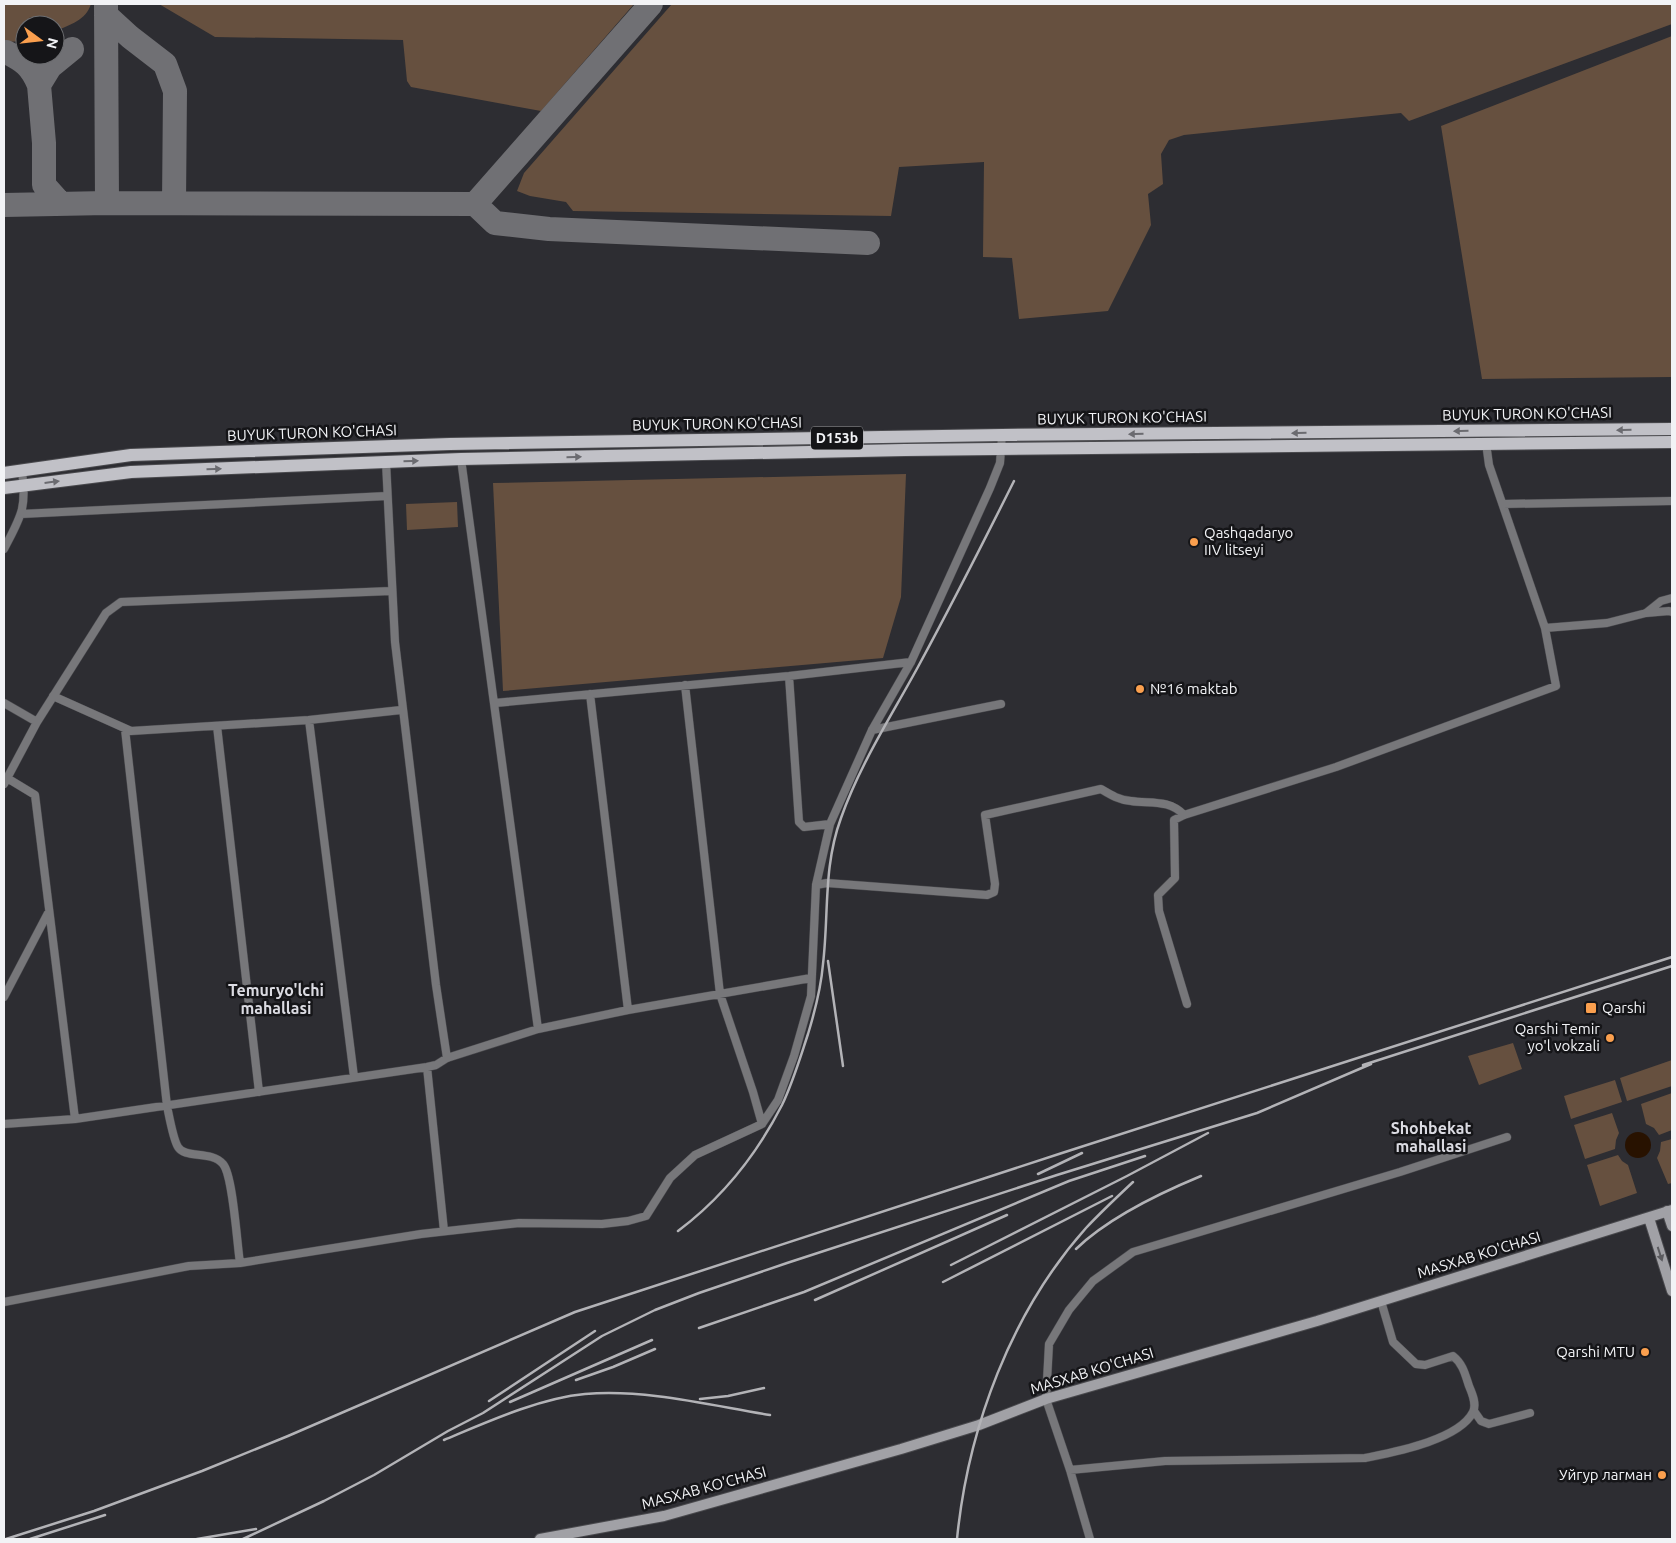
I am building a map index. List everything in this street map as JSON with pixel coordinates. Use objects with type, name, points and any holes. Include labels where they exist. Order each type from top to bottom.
[{"type":"main road","name":"BUYUK TURON KO'CHASI","points":[[4,473],[131,455],[450,444],[1002,435],[1672,429]]},
{"type":"main road","name":"BUYUK TURON KO'CHASI","points":[[4,488],[131,472],[461,459],[1001,449],[1672,442]]},
{"type":"main road","name":"MASXAB KO'CHASI","points":[[540,1539],[664,1516],[980,1425],[1046,1399],[1317,1321],[1670,1210]]},
{"type":"main road","points":[[1670,1210],[1672,1226]]},
{"type":"main road","points":[[1648,1218],[1672,1291]]},
{"type":"street","points":[[4,1302],[189,1266],[240,1263],[444,1231],[519,1223],[602,1224],[628,1221],[646,1216],[670,1178],[695,1155],[762,1124],[778,1100],[794,1056],[811,996],[816,885],[830,824],[872,730],[911,662],[997,472],[1002,435]]},
{"type":"street","points":[[1187,1004],[1159,911],[1158,895],[1175,878],[1174,820],[1184,815],[1336,767],[1556,686],[1545,628],[1489,465],[1486,443]]},
{"type":"street","points":[[461,459],[538,1029]]},
{"type":"street","points":[[386,462],[391,591],[402,710],[436,985],[447,1058]]},
{"type":"street","points":[[4,549],[21,514],[24,501],[22,471]]},
{"type":"street","points":[[21,514],[387,496]]},
{"type":"street","points":[[1503,504],[1672,501]]},
{"type":"street","points":[[75,1119],[34,795],[5,781],[37,722],[106,613],[121,602],[391,591]]},
{"type":"street","points":[[1646,613],[1661,601],[1672,598]]},
{"type":"street","points":[[1545,628],[1607,623],[1646,613],[1672,612]]},
{"type":"street","points":[[495,703],[789,676],[911,662]]},
{"type":"street","points":[[789,676],[799,822],[804,827],[830,824]]},
{"type":"street","points":[[685,685],[720,994],[762,1124]]},
{"type":"street","points":[[590,694],[628,1010]]},
{"type":"street","points":[[53,696],[131,731],[309,720],[402,710]]},
{"type":"street","points":[[4,702],[37,722]]},
{"type":"street","points":[[872,730],[1001,704]]},
{"type":"street","points":[[309,720],[354,1077]]},
{"type":"street","points":[[217,726],[259,1092]]},
{"type":"street","points":[[125,729],[166,1106],[177,1146],[183,1152],[210,1155],[225,1166],[230,1186],[240,1263]]},
{"type":"street","points":[[816,885],[827,883],[987,894],[994,892],[995,884],[985,815],[1101,789],[1114,797],[1130,801],[1168,804],[1177,808],[1184,815]]},
{"type":"street","points":[[4,998],[49,912]]},
{"type":"street","points":[[4,1124],[75,1119],[427,1067],[436,1065],[447,1058],[538,1029],[628,1010],[811,978]]},
{"type":"street","points":[[427,1067],[444,1231]]},
{"type":"street","points":[[1090,1539],[1070,1470],[1046,1399],[1049,1344],[1069,1310],[1093,1281],[1133,1252],[1400,1172],[1507,1137]]},
{"type":"street","points":[[1381,1301],[1393,1342],[1416,1364],[1425,1366],[1453,1356],[1461,1362],[1474,1399],[1474,1411],[1481,1421],[1489,1424],[1530,1413]]},
{"type":"street","points":[[1070,1470],[1165,1461],[1365,1458],[1447,1436],[1462,1426],[1474,1411]]},
{"type":"shaded area","points":[[4,4],[91,4],[89,10],[81,18],[65,27],[65,15],[15,15],[15,41],[4,42]]},
{"type":"shaded area","points":[[159,4],[634,4],[541,111],[411,87],[407,81],[403,40],[215,37]]},
{"type":"shaded area","points":[[672,4],[1672,4],[1672,24],[1409,121],[1401,113],[1184,135],[1169,140],[1161,154],[1163,184],[1148,194],[1151,225],[1108,311],[1019,319],[1012,258],[983,257],[984,162],[899,167],[891,216],[573,211],[566,202],[530,196],[517,191],[524,173]]},
{"type":"shaded area","points":[[1672,36],[1672,377],[1482,379],[1441,126]]},
{"type":"shaded area","points":[[906,474],[901,597],[883,658],[503,691],[493,483]]},
{"type":"shaded area","points":[[457,502],[458,527],[407,530],[406,504]]},
{"type":"shaded area","points":[[1513,1043],[1522,1069],[1479,1085],[1468,1056]]},
{"type":"shaded area","points":[[1672,1060],[1672,1086],[1627,1101],[1620,1078]]},
{"type":"shaded area","points":[[1615,1080],[1622,1102],[1571,1119],[1564,1096]]},
{"type":"shaded area","points":[[1672,1093],[1672,1130],[1659,1135],[1654,1128],[1646,1124],[1641,1104]]},
{"type":"shaded area","points":[[1612,1113],[1619,1133],[1615,1149],[1585,1159],[1574,1125]]},
{"type":"shaded area","points":[[1638,1132],[1647,1136],[1651,1145],[1647,1154],[1638,1158],[1629,1154],[1625,1145],[1629,1136]]},
{"type":"shaded area","points":[[1672,1139],[1672,1183],[1668,1184],[1657,1158],[1661,1142]]},
{"type":"shaded area","points":[[1618,1155],[1628,1165],[1637,1193],[1600,1206],[1587,1165]]},
{"type":"taxiway","points":[[475,204],[651,4]]},
{"type":"taxiway","points":[[106,5],[107,203]]},
{"type":"taxiway","points":[[106,15],[130,37],[165,64],[175,91],[174,203]]},
{"type":"taxiway","points":[[61,204],[44,185],[44,143],[39,85],[50,67],[72,49]]},
{"type":"taxiway","points":[[6,52],[18,58],[26,65],[33,73],[39,85]]},
{"type":"taxiway","points":[[4,205],[107,203],[475,204],[495,223],[549,229],[868,243]]},
{"type":"railway","points":[[678,1231],[724,1190],[750,1158],[782,1105],[808,1034],[819,991],[825,945],[831,854],[841,818],[857,778],[919,665],[1014,481]]},
{"type":"railway","points":[[6,1539],[94,1511],[202,1471],[288,1436],[575,1312],[1672,957]]},
{"type":"railway","points":[[828,961],[843,1066]]},
{"type":"railway","points":[[1363,1065],[1672,966]]},
{"type":"railway","points":[[243,1539],[374,1475],[448,1431],[483,1413],[602,1336],[655,1310],[787,1263],[1057,1175],[1257,1113],[1371,1064]]},
{"type":"railway","points":[[951,1265],[1208,1133]]},
{"type":"railway","points":[[1038,1174],[1082,1153]]},
{"type":"railway","points":[[699,1328],[804,1292],[1069,1181],[1145,1156]]},
{"type":"railway","points":[[1076,1249],[1103,1227],[1135,1207],[1201,1176]]},
{"type":"railway","points":[[957,1539],[971,1455],[997,1373],[1015,1334],[1036,1296],[1059,1261],[1086,1228],[1133,1182]]},
{"type":"railway","points":[[943,1282],[1112,1196]]},
{"type":"railway","points":[[815,1300],[1007,1215]]},
{"type":"railway","points":[[489,1401],[595,1331]]},
{"type":"railway","points":[[510,1402],[652,1340]]},
{"type":"railway","points":[[576,1380],[655,1349]]},
{"type":"railway","points":[[700,1399],[728,1396],[764,1388]]},
{"type":"railway","points":[[444,1440],[550,1400],[585,1394],[608,1393],[655,1396],[770,1415]]},
{"type":"railway","points":[[30,1539],[105,1515]]},
{"type":"railway","points":[[197,1539],[256,1529]]},
{"type":"place","name":"Qashqadaryo IIV litseyi","points":[[1194,542]]},
{"type":"place","name":"№16 maktab","points":[[1140,689]]},
{"type":"place","name":"Qarshi","points":[[1591,1008]]},
{"type":"place","name":"Qarshi Temir yo'l vokzali","points":[[1610,1038]]},
{"type":"place","name":"Qarshi MTU","points":[[1645,1352]]},
{"type":"place","name":"Уйгур лагман","points":[[1662,1475]]},
{"type":"district","name":"Temuryo'lchi mahallasi","points":[[276,999]]},
{"type":"district","name":"Shohbekat mahallasi","points":[[1431,1137]]}]
